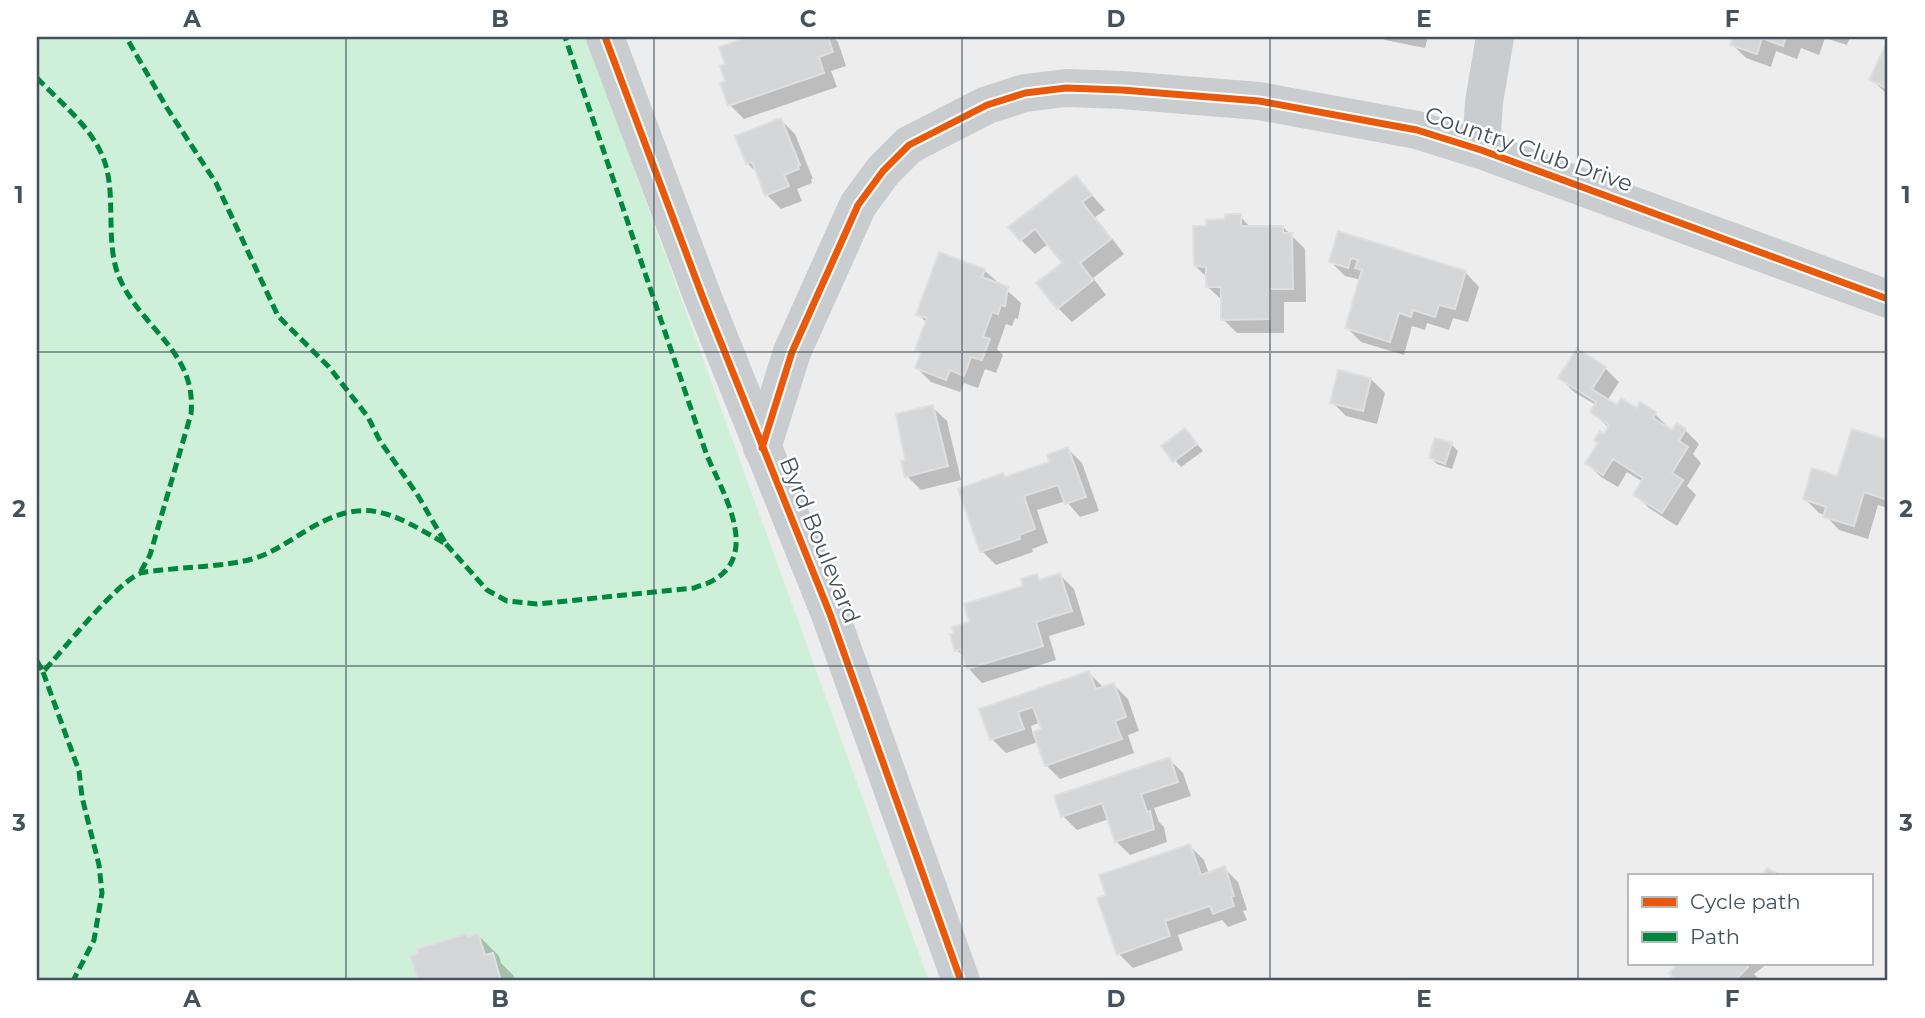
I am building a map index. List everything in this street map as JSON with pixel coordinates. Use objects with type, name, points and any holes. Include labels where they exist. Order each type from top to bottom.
[{"type":"street","name":"Byrd Boulevard","points":[[605,37],[762,448],[830,614],[961,981]]},
{"type":"street","points":[[1481,150],[1484,102],[1495,37]]},
{"type":"street","name":"Country Club Drive","points":[[762,448],[792,352],[858,205],[883,171],[909,145],[987,105],[1025,93],[1066,88],[1122,89],[1245,100],[1417,130],[1481,150],[1888,299]]},
{"type":"green space","points":[[37,37],[586,37],[929,981],[37,981]]},
{"type":"building","points":[[748,37],[828,37],[833,52],[819,57],[824,73],[728,106],[720,83],[725,81],[720,66],[725,64],[719,47]]},
{"type":"building","points":[[1733,37],[1786,37],[1783,46],[1762,38],[1757,54],[1730,45]]},
{"type":"building","points":[[1885,46],[1888,47],[1888,89],[1869,80]]},
{"type":"building","points":[[781,118],[800,165],[799,169],[784,175],[789,186],[765,196],[752,162],[746,164],[735,136]]},
{"type":"building","points":[[1076,175],[1092,195],[1082,202],[1111,239],[1080,263],[1093,280],[1057,309],[1036,283],[1062,263],[1035,229],[1020,241],[1008,227]]},
{"type":"building","points":[[1225,214],[1241,214],[1241,226],[1283,226],[1283,233],[1292,233],[1293,289],[1270,289],[1270,319],[1221,320],[1221,287],[1206,287],[1206,267],[1194,266],[1193,226],[1206,226],[1206,220],[1225,219]]},
{"type":"building","points":[[1338,231],[1466,271],[1455,309],[1439,305],[1435,317],[1413,310],[1411,317],[1399,313],[1390,342],[1345,328],[1362,270],[1355,268],[1358,260],[1351,258],[1348,268],[1329,262]]},
{"type":"building","points":[[939,252],[985,269],[982,277],[1008,287],[1005,306],[1001,305],[998,314],[992,312],[983,337],[990,339],[982,360],[971,357],[964,376],[950,370],[946,380],[915,368],[921,352],[915,350],[927,318],[916,315]]},
{"type":"building","points":[[1577,348],[1606,367],[1592,389],[1617,405],[1621,398],[1637,408],[1640,402],[1656,412],[1653,418],[1672,430],[1677,423],[1686,429],[1679,441],[1688,447],[1672,473],[1683,480],[1662,513],[1633,495],[1643,478],[1613,459],[1603,475],[1585,463],[1598,443],[1594,440],[1600,431],[1604,434],[1609,425],[1590,412],[1596,402],[1558,378]]},
{"type":"building","points":[[1338,370],[1371,378],[1363,411],[1330,403]]},
{"type":"building","points":[[933,405],[948,466],[905,477],[901,461],[905,460],[896,414]]},
{"type":"building","points":[[1185,428],[1197,444],[1173,462],[1161,446]]},
{"type":"building","points":[[1852,429],[1888,440],[1888,500],[1864,492],[1854,526],[1823,517],[1826,507],[1803,499],[1812,468],[1837,476]]},
{"type":"building","points":[[1435,438],[1452,443],[1445,464],[1429,458]]},
{"type":"building","points":[[1068,447],[1086,497],[1065,504],[1058,485],[1024,496],[1035,529],[1019,535],[1020,539],[980,552],[958,489],[1003,473],[1005,477],[1049,462],[1047,455]]},
{"type":"building","points":[[1060,573],[1072,611],[1036,622],[1043,646],[967,669],[960,649],[955,651],[950,634],[954,633],[952,627],[969,622],[964,604],[1023,586],[1021,579],[1037,574],[1039,580]]},
{"type":"building","points":[[1089,671],[1096,689],[1114,683],[1126,717],[1115,721],[1122,739],[1045,766],[1033,732],[1041,729],[1033,707],[1018,712],[1024,729],[990,740],[979,709]]},
{"type":"building","points":[[1170,757],[1178,782],[1141,794],[1147,812],[1150,811],[1154,829],[1115,842],[1102,803],[1061,817],[1054,796]]},
{"type":"building","points":[[1190,844],[1201,875],[1225,866],[1234,896],[1231,897],[1234,906],[1213,914],[1210,906],[1165,921],[1170,936],[1117,955],[1097,898],[1106,895],[1099,875]]},
{"type":"building","points":[[1767,868],[1778,874],[1763,874]]},
{"type":"building","points":[[478,933],[485,955],[493,953],[501,981],[418,981],[410,956],[418,954],[416,949]]},
{"type":"building","points":[[1676,965],[1748,967],[1734,981],[1676,981],[1669,973]]},
{"type":"marked path","points":[[37,661],[43,672],[105,602],[141,573],[220,565],[259,557],[325,520],[344,513],[361,511],[393,516],[446,544],[417,494],[380,441],[368,417],[329,367],[278,316],[216,183],[167,108],[126,37]]},
{"type":"marked path","points":[[446,544],[487,590],[507,601],[537,604],[694,588],[714,580],[728,568],[735,554],[736,537],[728,502],[706,453],[565,37]]},
{"type":"marked path","points":[[37,78],[82,124],[102,155],[107,169],[112,248],[119,277],[140,311],[177,357],[191,392],[191,414],[150,555],[140,573]]},
{"type":"marked path","points":[[43,672],[79,771],[82,797],[99,865],[102,893],[94,940],[73,981]]},
{"type":"cycle path","points":[[605,37],[703,298],[830,614],[961,981]]},
{"type":"cycle path","points":[[762,448],[792,352],[858,205],[883,171],[909,145],[987,105],[1025,93],[1066,88],[1259,101],[1417,130],[1481,150],[1888,299]]}]
